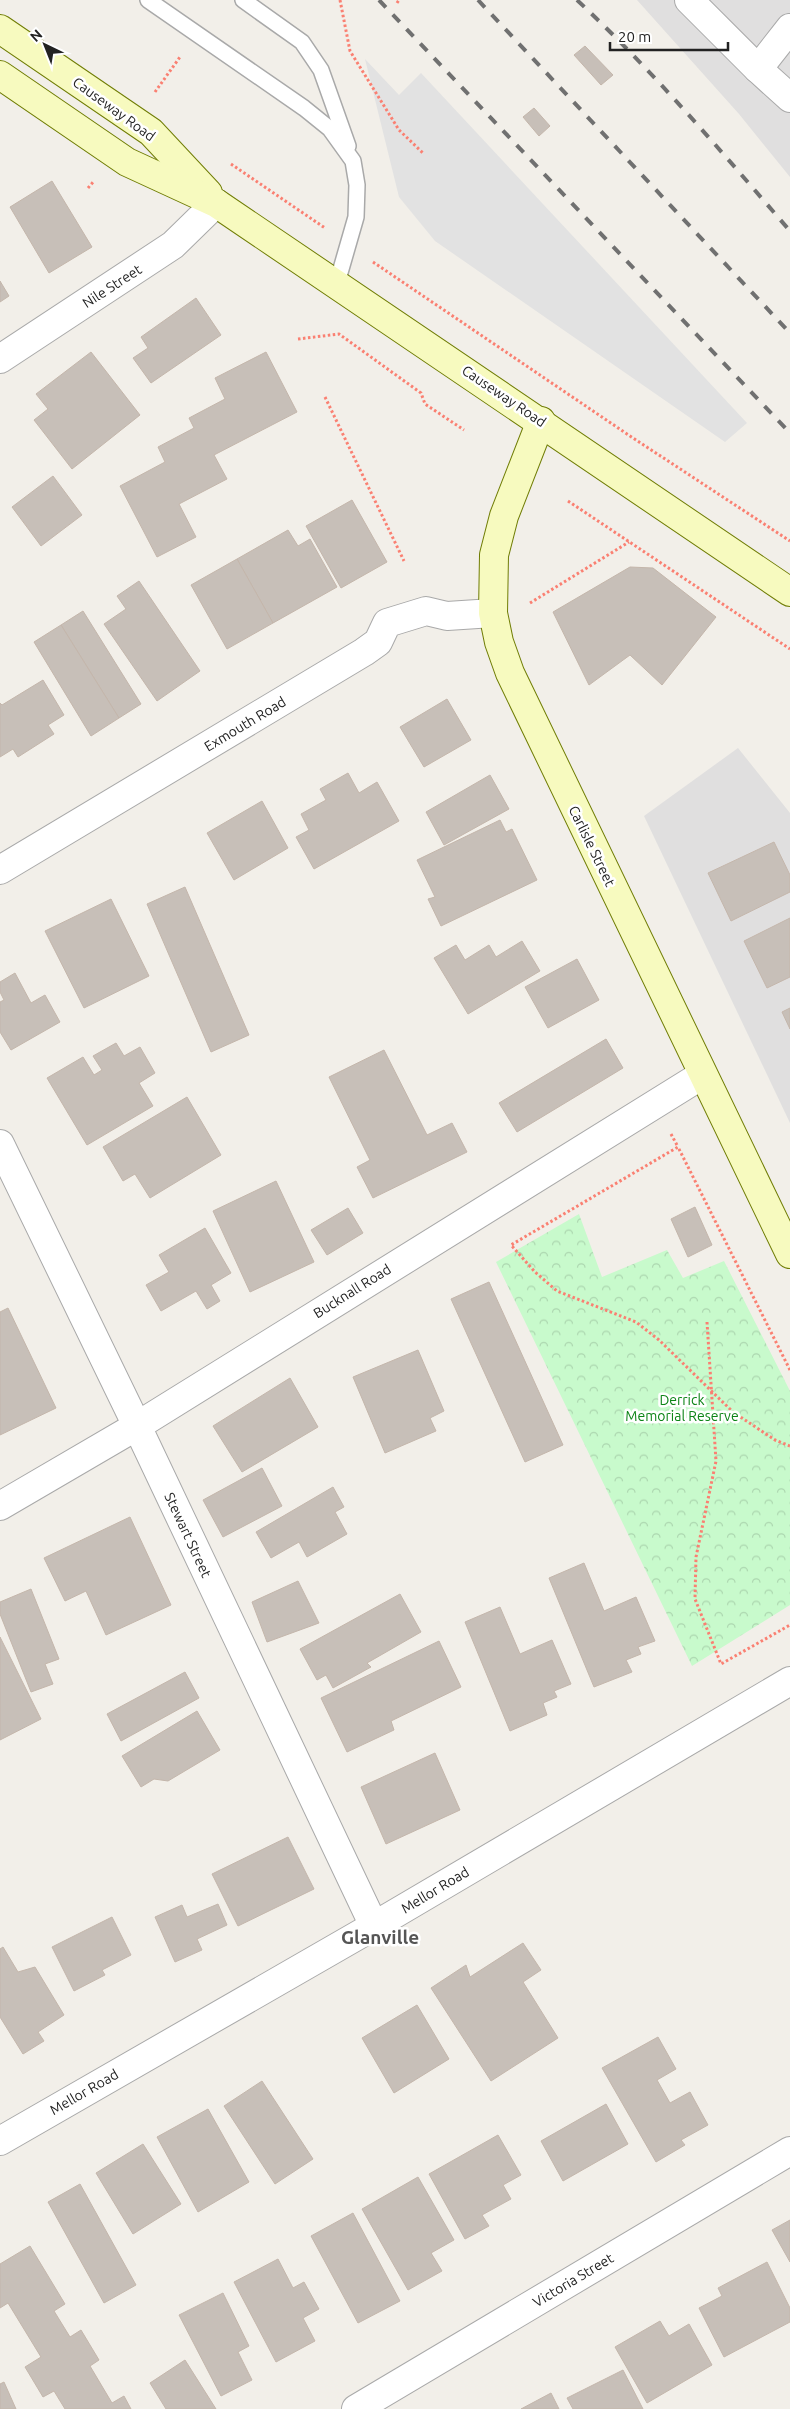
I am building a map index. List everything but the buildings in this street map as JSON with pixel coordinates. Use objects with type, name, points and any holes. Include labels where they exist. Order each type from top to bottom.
[{"type":"main road","name":"Causeway Road","points":[[0,29],[151,132],[216,203]]},
{"type":"main road","name":"Causeway Road","points":[[0,74],[127,162],[216,203],[541,421],[790,592]]},
{"type":"main road","name":"Carlisle Street","points":[[541,421],[504,516],[494,555],[493,612],[498,642],[510,673],[702,1075],[790,1254]]},
{"type":"street","points":[[690,0],[758,69],[790,98]]},
{"type":"street","points":[[758,69],[790,28]]},
{"type":"street","name":"Nile Street","points":[[0,359],[174,245],[216,203]]},
{"type":"street","name":"Exmouth Road","points":[[0,870],[364,652],[378,642],[387,623],[426,611],[447,616],[493,612]]},
{"type":"street","name":"Bucknall Road","points":[[0,1506],[137,1426],[702,1075]]},
{"type":"street","name":"Stewart Street","points":[[0,1144],[137,1426],[374,1926]]},
{"type":"street","name":"Mellor Road","points":[[0,2140],[374,1926],[790,1681]]},
{"type":"street","name":"Victoria Street","points":[[356,2409],[790,2151]]},
{"type":"lane","points":[[148,0],[304,108],[330,129],[354,161]]},
{"type":"lane","points":[[243,0],[302,42],[321,70],[354,161],[357,185],[356,217],[337,283]]},
{"type":"path","points":[[340,0],[350,51],[399,130],[424,154]]},
{"type":"path","points":[[409,286],[630,436],[790,540]]},
{"type":"path","points":[[298,339],[339,334],[420,393],[425,404],[464,430]]},
{"type":"path","points":[[325,397],[404,561]]},
{"type":"path","points":[[568,501],[790,648]]},
{"type":"path","points":[[530,603],[629,542]]},
{"type":"path","points":[[790,1370],[678,1147],[511,1245],[534,1272],[557,1291],[636,1322],[659,1340],[711,1393],[733,1412],[775,1440],[790,1446]]},
{"type":"path","points":[[707,1322],[716,1461],[696,1557],[695,1599],[721,1664],[790,1624]]},
{"type":"shaded area","points":[[637,0],[790,0],[790,177],[739,114]]},
{"type":"shaded area","points":[[365,59],[399,95],[421,73],[747,423],[725,442],[435,241],[399,197]]},
{"type":"shaded area","points":[[738,748],[790,813],[790,1123],[644,816]]},
{"type":"green space","name":"Derrick Memorial Reserve","points":[[579,1214],[602,1277],[667,1250],[683,1278],[724,1261],[790,1391],[790,1605],[692,1666],[496,1262]]},
{"type":"railway","points":[[379,0],[790,433]]},
{"type":"railway","points":[[478,0],[790,333]]},
{"type":"railway","points":[[577,0],[660,84],[790,231]]},
{"type":"district","name":"Glanville","points":[[380,1937]]}]
